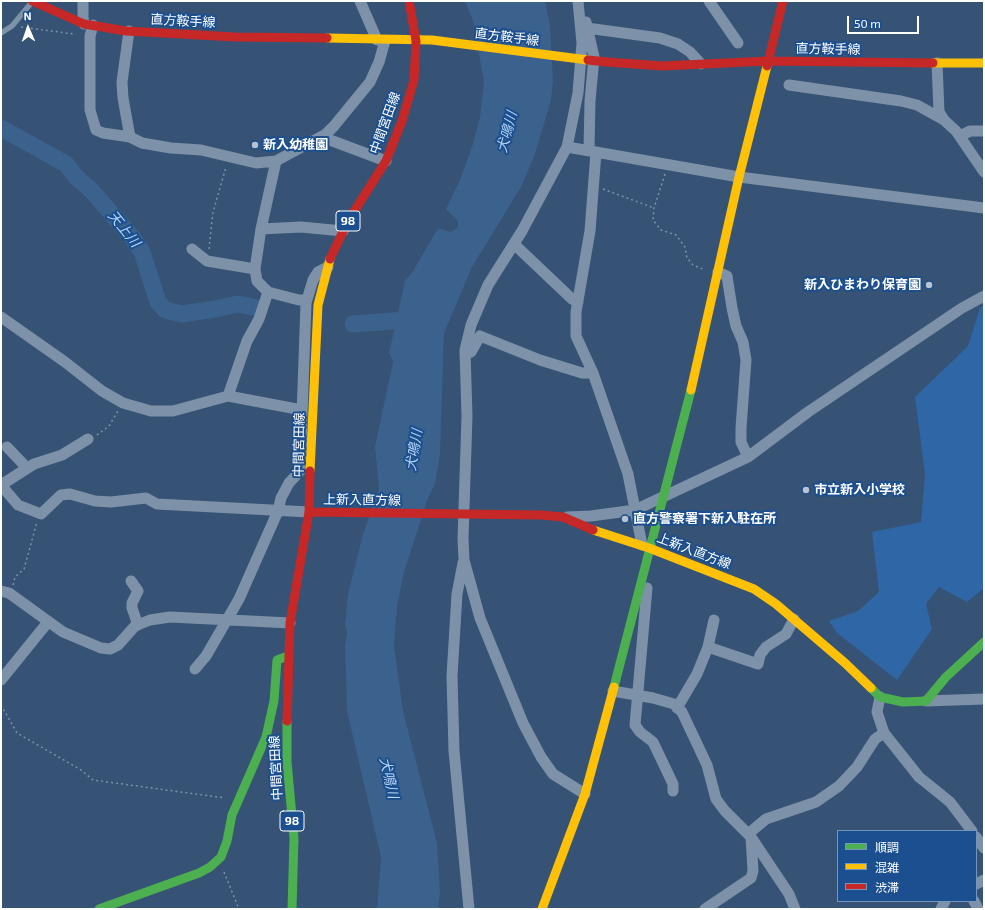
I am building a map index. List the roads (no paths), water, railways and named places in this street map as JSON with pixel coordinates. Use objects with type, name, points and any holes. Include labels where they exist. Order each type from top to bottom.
[{"type":"main road","name":"直方鞍手線","points":[[32,1],[89,29],[235,37],[416,41],[432,40],[607,62],[662,66],[768,61],[984,63]]},
{"type":"main road","name":"中間宮田線","points":[[292,909],[294,838],[286,762],[288,656],[290,623],[309,512],[315,343],[318,305],[332,252],[343,230],[386,161],[402,121],[414,80],[416,41],[409,1]]},
{"type":"main road","points":[[542,909],[585,794],[613,691],[644,574],[646,547],[662,499],[686,413],[739,177],[783,1]]},
{"type":"main road","name":"上新入直方線","points":[[309,512],[563,517],[606,535],[646,547],[754,589],[794,619],[845,663],[880,697]]},
{"type":"main road","points":[[880,697],[903,702],[926,701],[946,677],[984,642]]},
{"type":"main road","points":[[98,909],[198,873],[210,867],[221,857],[227,841],[232,815],[260,754],[271,720],[277,660],[288,656]]},
{"type":"street","points":[[83,1],[82,17],[89,29],[90,110],[96,130],[103,133],[130,137],[142,143],[171,148],[201,150],[228,155],[256,163],[276,161],[322,137],[334,126],[370,82],[379,62],[381,40],[360,1]]},
{"type":"street","points":[[570,1],[581,59]]},
{"type":"street","points":[[578,1],[582,43],[581,59],[578,93],[567,147],[514,244],[488,285],[471,325],[465,354],[466,416],[461,514],[464,560],[480,618],[516,708],[537,750],[553,774],[585,794]]},
{"type":"street","points":[[583,1],[587,28],[594,57],[590,100],[593,186],[590,231],[576,312],[576,336],[593,373],[628,474],[635,510],[646,547]]},
{"type":"street","points":[[709,1],[738,43]]},
{"type":"street","points":[[587,28],[660,38],[678,44],[690,52],[701,64]]},
{"type":"street","points":[[129,31],[122,82],[122,98],[130,137]]},
{"type":"street","points":[[938,63],[938,107],[944,120]]},
{"type":"street","points":[[789,85],[882,97],[917,105],[944,120],[960,136],[984,172]]},
{"type":"street","points":[[917,105],[926,104],[934,98],[938,92]]},
{"type":"street","points":[[960,136],[970,131],[984,131]]},
{"type":"street","points":[[322,137],[386,161]]},
{"type":"street","points":[[567,147],[739,177],[811,184],[984,208]]},
{"type":"street","points":[[276,161],[261,229],[255,268],[256,281],[268,292],[299,300],[306,300]]},
{"type":"street","points":[[261,229],[301,227],[343,230]]},
{"type":"street","points":[[514,244],[572,299],[578,302]]},
{"type":"street","points":[[192,249],[207,261],[255,268]]},
{"type":"street","points":[[195,670],[206,656],[226,621],[255,565],[278,511],[281,498],[289,483],[300,471],[306,300],[313,280],[318,272],[328,267]]},
{"type":"street","points":[[718,272],[727,276],[736,326],[743,342],[746,360],[741,442],[748,457]]},
{"type":"street","points":[[228,396],[247,341],[259,319],[268,292]]},
{"type":"street","points":[[563,517],[591,516],[635,510],[662,499],[748,457],[814,408],[962,308],[984,296]]},
{"type":"street","points":[[1,318],[65,362],[102,391],[123,403],[152,411],[173,411],[228,396],[302,410]]},
{"type":"street","points":[[465,354],[471,352],[480,336],[540,360],[582,373],[593,373]]},
{"type":"street","points":[[88,439],[62,455],[34,464],[1,485],[18,505],[39,513],[49,508],[61,496],[70,494],[95,501],[110,502],[146,498],[157,504],[309,512]]},
{"type":"street","points":[[7,447],[27,468]]},
{"type":"street","points":[[464,560],[457,594],[452,683],[454,751],[469,909]]},
{"type":"street","points":[[644,574],[648,583],[636,696],[635,725],[640,732],[653,742],[673,784],[673,791]]},
{"type":"street","points":[[131,581],[138,591],[132,603],[132,608],[138,625]]},
{"type":"street","points":[[6,593],[41,615],[48,622],[63,632],[102,648],[110,649],[118,645],[134,626],[150,620],[170,617],[290,623]]},
{"type":"street","points":[[708,647],[758,664],[760,655],[766,647],[786,634],[794,619]]},
{"type":"street","points":[[677,708],[697,674],[708,647],[714,620]]},
{"type":"street","points":[[1,680],[48,622]]},
{"type":"street","points":[[613,691],[653,698],[674,704],[682,712],[702,753],[716,799],[725,811],[750,835],[789,894],[796,909]]},
{"type":"street","points":[[880,697],[878,712],[884,733],[919,777],[950,802],[971,830]]},
{"type":"street","points":[[926,701],[984,699]]},
{"type":"street","points":[[705,909],[751,878],[753,871],[750,835],[766,819],[816,802],[839,786],[857,767],[875,739],[884,733]]},
{"type":"street","points":[[977,838],[984,848]]},
{"type":"lane","points":[[1,34],[12,26],[32,1]]},
{"type":"water","name":"犬鳴川","points":[[465,1],[545,1],[550,26],[553,81],[551,100],[534,157],[521,187],[472,267],[444,333],[440,454],[435,484],[428,498],[404,572],[397,606],[394,646],[403,711],[437,843],[440,892],[438,909],[377,909],[381,857],[347,711],[345,645],[347,633],[345,625],[348,594],[363,534],[379,489],[375,446],[393,362],[389,353],[405,281],[413,271],[438,228],[451,232],[458,227],[458,221],[446,209],[460,180],[472,147],[480,117],[484,82],[473,21]]},
{"type":"waterway","name":"天上川","points":[[1,128],[66,164],[76,177],[91,190],[132,237],[142,252],[158,302],[165,310],[182,314],[238,304],[257,308]]},
{"type":"waterway","name":"天上川","points":[[353,324],[420,319]]},
{"type":"place","name":"新入幼稚園","points":[[255,145]]},
{"type":"place","name":"新入ひまわり保育園","points":[[929,285]]},
{"type":"place","name":"市立新入小学校","points":[[806,490]]},
{"type":"place","name":"直方警察署下新入駐在所","points":[[625,519]]}]
